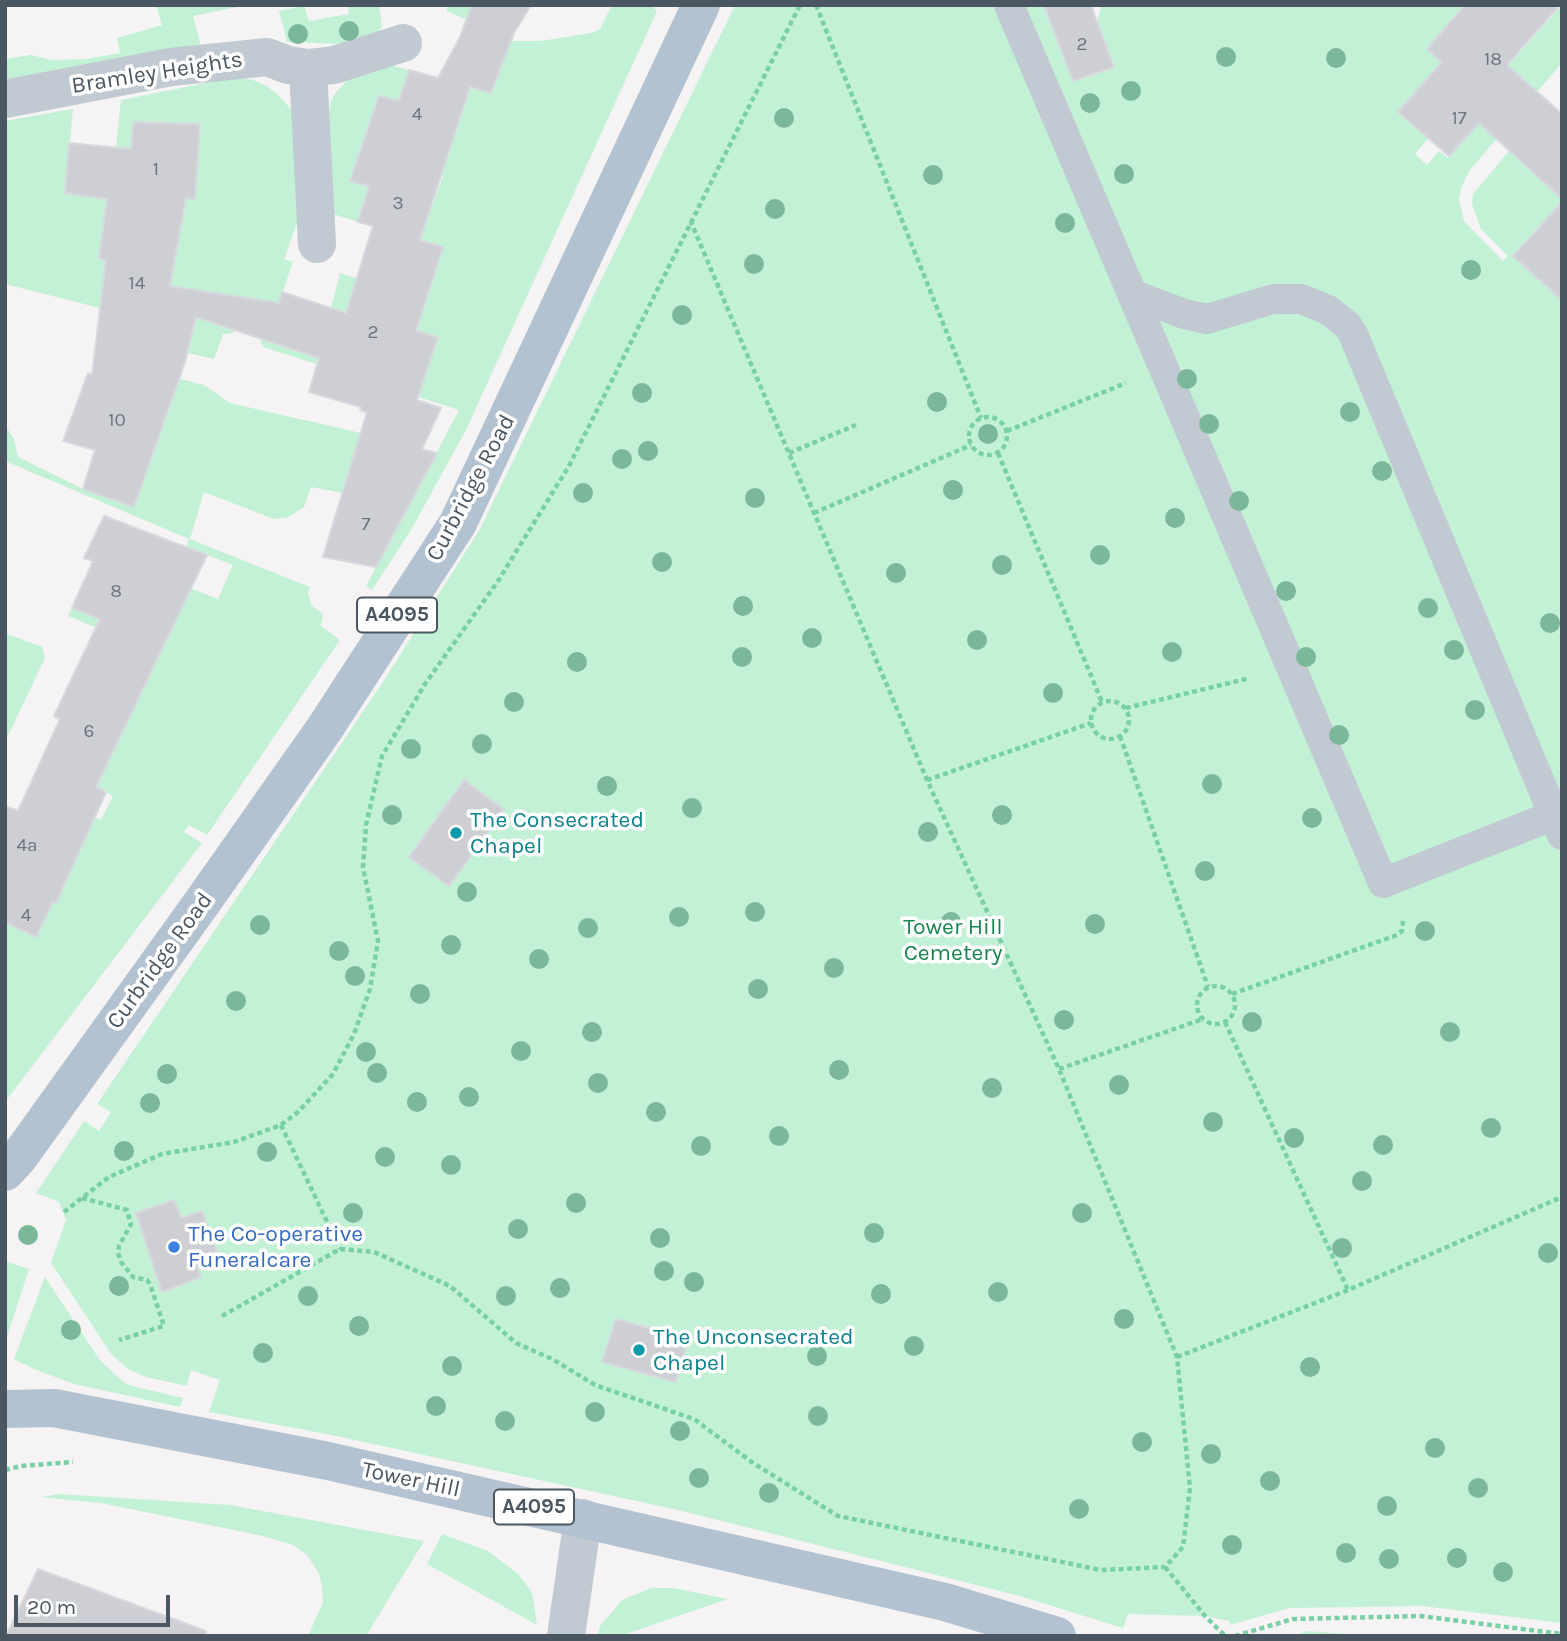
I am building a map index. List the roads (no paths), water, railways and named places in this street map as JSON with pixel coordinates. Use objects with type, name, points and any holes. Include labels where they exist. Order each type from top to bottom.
[{"type":"main road","name":"Curbridge Road","points":[[5,1172],[19,1157],[325,728],[458,523],[701,5]]},
{"type":"main road","name":"Tower Hill","points":[[5,1409],[54,1408],[328,1461],[945,1602],[1057,1636]]},
{"type":"street","name":"Bramley Heights","points":[[5,99],[171,67],[267,57],[288,65],[308,68],[334,65],[403,43]]},
{"type":"street","points":[[308,68],[317,244]]},
{"type":"street","points":[[566,1636],[583,1518]]},
{"type":"lane","points":[[1009,5],[1163,368],[1383,883],[1559,821],[1347,325],[1328,310],[1301,299],[1273,299],[1207,319],[1184,314],[1132,294]]},
{"type":"place","name":"The Consecrated Chapel","points":[[456,833]]},
{"type":"place","name":"The Co-operative Funeralcare","points":[[174,1247]]},
{"type":"place","name":"The Unconsecrated Chapel","points":[[639,1350]]},
{"type":"park label","name":"Tower Hill Cemetery","points":[[953,940]]}]
